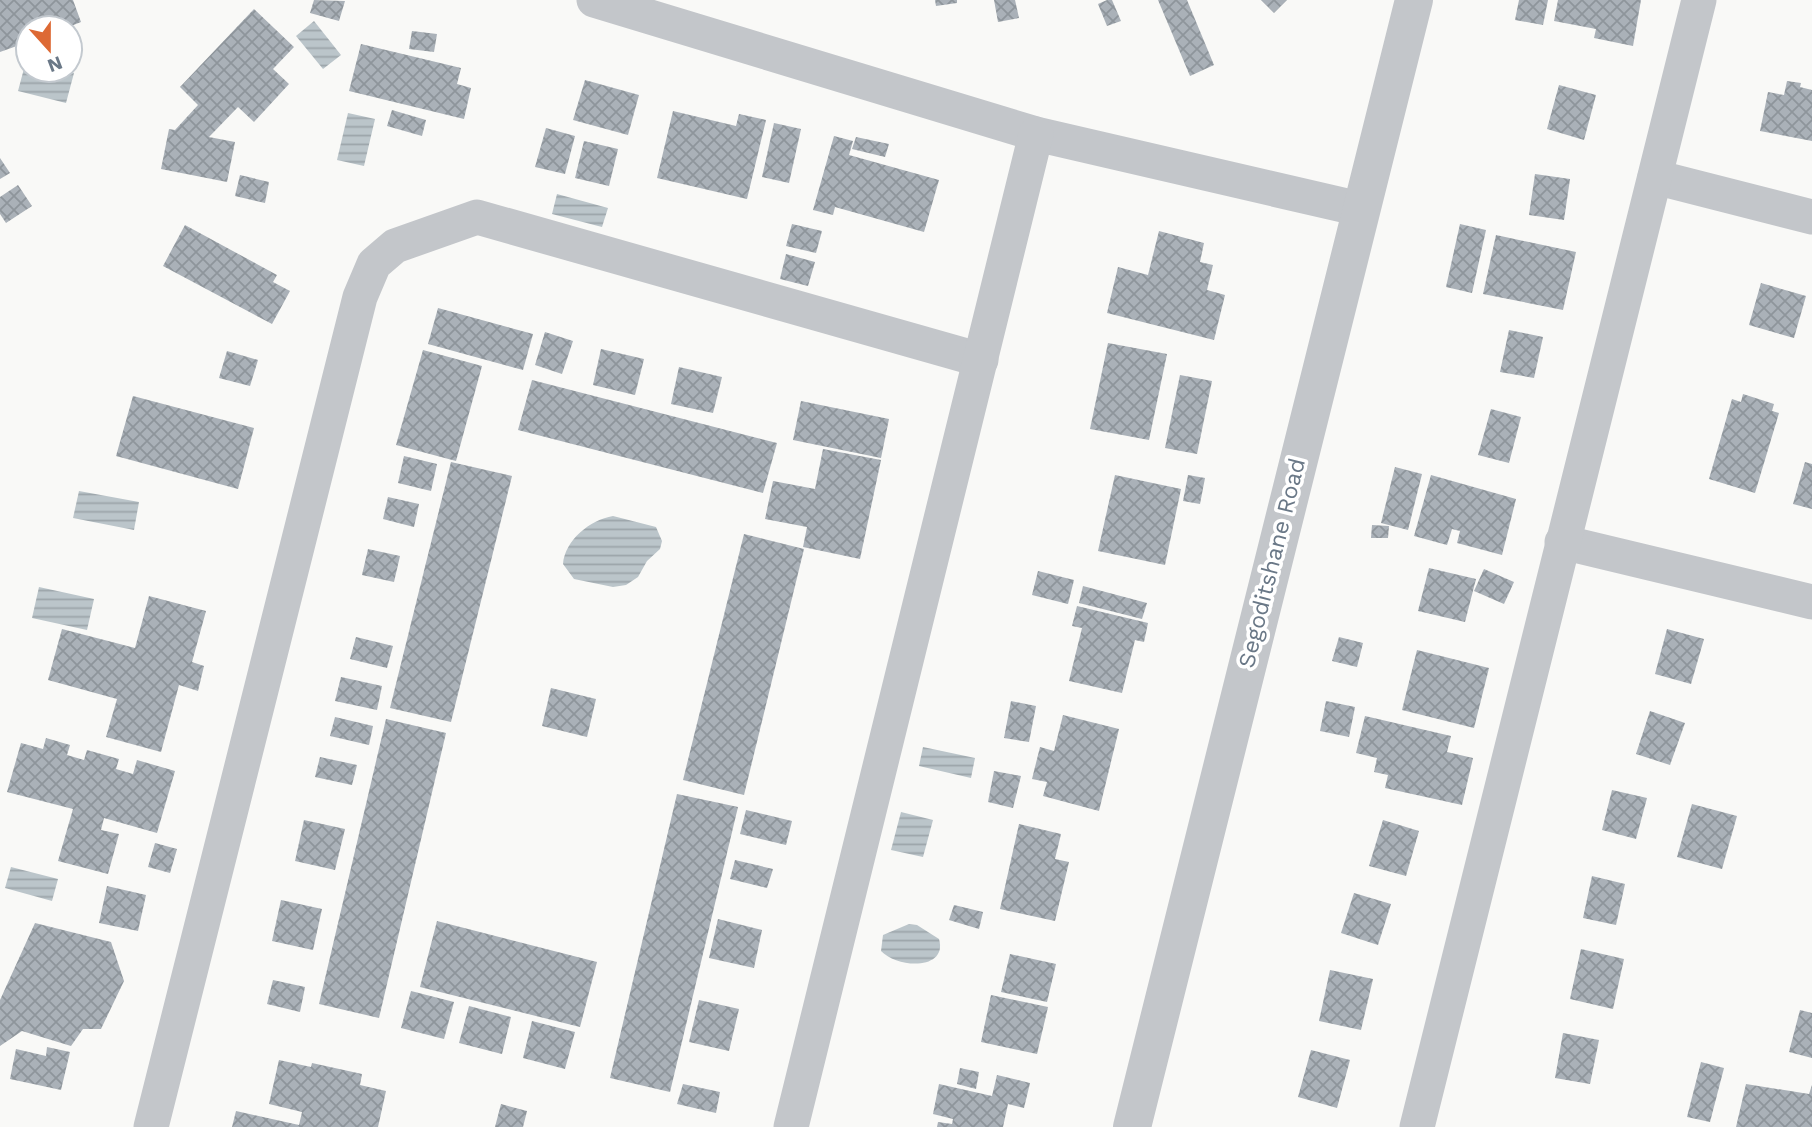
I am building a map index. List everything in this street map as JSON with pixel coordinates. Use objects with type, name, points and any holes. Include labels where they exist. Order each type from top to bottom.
[{"type":"street","points":[[594,0],[1036,134],[1360,209]]},
{"type":"street","name":"Segoditshane Road","points":[[1132,1127],[1414,0]]},
{"type":"street","points":[[1416,1127],[1699,0]]},
{"type":"street","points":[[791,1127],[1036,134]]},
{"type":"street","points":[[1655,177],[1812,217]]},
{"type":"street","points":[[150,1127],[359,297],[374,264],[395,246],[477,217],[981,360]]},
{"type":"street","points":[[1562,542],[1812,602]]},
{"type":"shaded area","points":[[314,21],[341,55],[323,69],[296,36]]},
{"type":"shaded area","points":[[20,84],[71,84],[66,103],[18,91]]},
{"type":"shaded area","points":[[348,113],[375,119],[364,166],[337,160]]},
{"type":"shaded area","points":[[557,194],[608,208],[602,227],[552,214]]},
{"type":"shaded area","points":[[79,491],[139,502],[134,530],[73,518]]},
{"type":"shaded area","points":[[613,516],[656,527],[662,541],[660,549],[647,561],[638,577],[626,585],[613,587],[574,579],[563,564],[568,547],[580,532],[604,518]]},
{"type":"shaded area","points":[[39,587],[94,599],[87,630],[32,618]]},
{"type":"shaded area","points":[[923,747],[975,758],[971,778],[919,766]]},
{"type":"shaded area","points":[[901,812],[933,820],[923,857],[891,850]]},
{"type":"shaded area","points":[[11,867],[58,879],[52,901],[5,888]]},
{"type":"shaded area","points":[[909,924],[917,925],[939,939],[940,949],[929,961],[898,961],[881,951],[883,935]]},
{"type":"building","points":[[0,0],[73,0],[78,14],[14,14],[14,47],[0,52]]},
{"type":"building","points":[[314,0],[345,1],[339,21],[310,13]]},
{"type":"building","points":[[935,0],[957,0],[957,3],[936,6]]},
{"type":"building","points":[[994,0],[1015,0],[1019,18],[998,22]]},
{"type":"building","points":[[1112,0],[1121,21],[1107,26],[1098,4]]},
{"type":"building","points":[[1158,0],[1187,0],[1214,65],[1190,76]]},
{"type":"building","points":[[1261,0],[1287,0],[1274,13]]},
{"type":"building","points":[[1519,0],[1548,0],[1543,25],[1515,20]]},
{"type":"building","points":[[1558,0],[1641,0],[1633,46],[1594,38],[1596,29],[1554,21]]},
{"type":"building","points":[[254,9],[294,47],[273,69],[289,84],[254,122],[238,107],[209,137],[235,142],[227,182],[161,169],[169,129],[175,130],[198,105],[180,87]]},
{"type":"building","points":[[412,31],[437,34],[434,52],[409,49]]},
{"type":"building","points":[[361,44],[461,68],[457,84],[471,88],[464,119],[349,91]]},
{"type":"building","points":[[585,80],[639,95],[628,135],[573,120]]},
{"type":"building","points":[[1787,81],[1801,83],[1800,87],[1812,90],[1812,141],[1760,131],[1768,92],[1784,95]]},
{"type":"building","points":[[1559,85],[1596,95],[1584,140],[1547,129]]},
{"type":"building","points":[[392,110],[426,120],[422,136],[387,126]]},
{"type":"building","points":[[673,111],[736,126],[739,114],[766,120],[747,199],[657,178]]},
{"type":"building","points":[[774,123],[801,129],[789,183],[762,177]]},
{"type":"building","points":[[546,128],[575,136],[565,174],[535,167]]},
{"type":"building","points":[[834,136],[853,141],[849,155],[939,180],[924,232],[835,207],[833,215],[813,210]]},
{"type":"building","points":[[856,137],[889,144],[885,157],[852,149]]},
{"type":"building","points":[[584,141],[618,149],[609,186],[575,178]]},
{"type":"building","points":[[0,158],[10,173],[0,179]]},
{"type":"building","points":[[1535,174],[1570,179],[1564,220],[1529,215]]},
{"type":"building","points":[[240,175],[269,182],[265,203],[235,196]]},
{"type":"building","points":[[18,185],[32,206],[6,223],[0,214],[0,197]]},
{"type":"building","points":[[792,224],[822,231],[816,253],[786,246]]},
{"type":"building","points":[[1460,224],[1486,230],[1472,293],[1446,287]]},
{"type":"building","points":[[185,225],[277,275],[273,282],[290,291],[272,324],[163,266]]},
{"type":"building","points":[[1159,231],[1204,243],[1200,262],[1213,265],[1207,290],[1225,295],[1214,340],[1107,313],[1118,267],[1148,275]]},
{"type":"building","points":[[1496,235],[1576,252],[1563,310],[1483,294]]},
{"type":"building","points":[[786,254],[815,262],[808,286],[780,279]]},
{"type":"building","points":[[1761,283],[1806,296],[1794,338],[1749,325]]},
{"type":"building","points":[[438,308],[533,334],[523,370],[428,344]]},
{"type":"building","points":[[1509,330],[1543,337],[1534,378],[1500,372]]},
{"type":"building","points":[[545,332],[573,341],[562,374],[535,365]]},
{"type":"building","points":[[1108,343],[1167,354],[1149,440],[1090,429]]},
{"type":"building","points":[[601,349],[644,359],[635,395],[593,385]]},
{"type":"building","points":[[423,350],[482,366],[456,461],[396,445]]},
{"type":"building","points":[[227,351],[258,360],[250,386],[219,378]]},
{"type":"building","points":[[679,367],[722,377],[713,413],[671,404]]},
{"type":"building","points":[[1180,375],[1212,381],[1197,454],[1165,448]]},
{"type":"building","points":[[532,380],[777,443],[763,493],[518,430]]},
{"type":"building","points":[[1743,394],[1774,404],[1772,411],[1779,413],[1755,493],[1709,479],[1732,399],[1741,402]]},
{"type":"building","points":[[133,396],[254,428],[238,489],[116,456]]},
{"type":"building","points":[[801,401],[889,419],[881,458],[793,440]]},
{"type":"building","points":[[1491,409],[1521,417],[1509,463],[1478,455]]},
{"type":"building","points":[[823,449],[881,460],[860,559],[803,547],[807,527],[765,519],[773,481],[815,489]]},
{"type":"building","points":[[404,456],[437,464],[431,491],[398,483]]},
{"type":"building","points":[[451,462],[512,476],[451,722],[390,708]]},
{"type":"building","points":[[1805,462],[1812,464],[1812,509],[1793,504]]},
{"type":"building","points":[[1395,467],[1422,474],[1408,530],[1381,523]]},
{"type":"building","points":[[1115,475],[1181,489],[1165,565],[1098,551]]},
{"type":"building","points":[[1188,475],[1205,478],[1200,504],[1183,501]]},
{"type":"building","points":[[1431,475],[1516,499],[1502,555],[1457,543],[1460,531],[1452,529],[1447,545],[1414,536]]},
{"type":"building","points":[[388,497],[419,504],[414,527],[383,519]]},
{"type":"building","points":[[1372,525],[1389,526],[1388,538],[1371,538]]},
{"type":"building","points":[[744,534],[804,549],[744,795],[683,780]]},
{"type":"building","points":[[368,549],[400,556],[394,582],[362,575]]},
{"type":"building","points":[[1429,568],[1476,579],[1465,622],[1418,611]]},
{"type":"building","points":[[1484,569],[1514,582],[1504,604],[1474,591]]},
{"type":"building","points":[[1038,571],[1074,580],[1068,604],[1032,595]]},
{"type":"building","points":[[1083,586],[1147,603],[1142,619],[1079,603]]},
{"type":"building","points":[[149,596],[206,611],[192,662],[204,666],[198,691],[179,685],[161,752],[106,737],[117,699],[48,680],[62,629],[135,648]]},
{"type":"building","points":[[1077,606],[1148,623],[1144,642],[1135,640],[1122,693],[1069,681],[1082,628],[1072,626]]},
{"type":"building","points":[[1667,629],[1704,639],[1691,684],[1655,674]]},
{"type":"building","points":[[356,637],[393,646],[387,668],[350,659]]},
{"type":"building","points":[[1339,637],[1363,643],[1357,667],[1332,661]]},
{"type":"building","points":[[1417,650],[1489,668],[1474,728],[1402,710]]},
{"type":"building","points":[[341,677],[382,686],[377,710],[335,701]]},
{"type":"building","points":[[551,688],[596,699],[587,737],[542,726]]},
{"type":"building","points":[[1011,701],[1036,706],[1029,742],[1004,738]]},
{"type":"building","points":[[1326,701],[1355,707],[1349,737],[1320,731]]},
{"type":"building","points":[[1650,711],[1685,723],[1670,765],[1636,754]]},
{"type":"building","points":[[1063,715],[1119,729],[1099,811],[1043,796],[1047,782],[1032,779],[1040,747],[1054,751]]},
{"type":"building","points":[[1365,716],[1451,736],[1447,752],[1473,758],[1462,805],[1385,788],[1388,775],[1374,772],[1377,758],[1356,753]]},
{"type":"building","points":[[335,717],[373,726],[369,745],[330,736]]},
{"type":"building","points":[[386,719],[446,733],[379,1018],[319,1004]]},
{"type":"building","points":[[46,738],[70,745],[67,755],[84,760],[87,750],[119,759],[116,769],[133,774],[137,760],[175,771],[157,833],[104,818],[101,830],[119,834],[108,874],[58,861],[73,809],[7,792],[21,743],[43,749]]},
{"type":"building","points":[[320,757],[357,765],[352,785],[315,777]]},
{"type":"building","points":[[994,771],[1021,776],[1013,808],[988,802]]},
{"type":"building","points":[[1612,790],[1647,798],[1636,839],[1602,830]]},
{"type":"building","points":[[677,794],[738,807],[670,1092],[610,1078]]},
{"type":"building","points":[[1692,804],[1737,816],[1722,869],[1677,857]]},
{"type":"building","points":[[746,810],[792,821],[786,845],[740,834]]},
{"type":"building","points":[[304,820],[345,829],[335,870],[295,861]]},
{"type":"building","points":[[1383,820],[1419,831],[1406,876],[1369,866]]},
{"type":"building","points":[[1019,824],[1061,834],[1055,859],[1069,862],[1055,921],[1000,909]]},
{"type":"building","points":[[155,843],[177,849],[170,873],[148,867]]},
{"type":"building","points":[[735,860],[773,869],[767,888],[730,879]]},
{"type":"building","points":[[1592,876],[1625,884],[1616,925],[1583,918]]},
{"type":"building","points":[[107,886],[146,895],[138,931],[99,923]]},
{"type":"building","points":[[1354,893],[1391,904],[1378,945],[1341,933]]},
{"type":"building","points":[[281,900],[322,909],[313,950],[272,941]]},
{"type":"building","points":[[954,905],[983,912],[979,929],[949,920]]},
{"type":"building","points":[[718,919],[762,930],[754,968],[709,958]]},
{"type":"building","points":[[437,921],[597,962],[580,1027],[420,987]]},
{"type":"building","points":[[35,923],[111,942],[124,981],[101,1029],[83,1029],[71,1046],[22,1031],[0,1046],[0,1000]]},
{"type":"building","points":[[1581,949],[1624,959],[1613,1009],[1570,999]]},
{"type":"building","points":[[1010,954],[1056,964],[1047,1002],[1001,992]]},
{"type":"building","points":[[1330,970],[1373,979],[1361,1030],[1319,1021]]},
{"type":"building","points":[[273,980],[305,987],[300,1012],[267,1004]]},
{"type":"building","points":[[411,991],[454,1002],[444,1039],[401,1028]]},
{"type":"building","points":[[991,995],[1048,1007],[1037,1054],[981,1042]]},
{"type":"building","points":[[699,1000],[739,1009],[729,1051],[689,1042]]},
{"type":"building","points":[[469,1006],[511,1017],[502,1054],[459,1043]]},
{"type":"building","points":[[1800,1010],[1812,1013],[1812,1058],[1789,1052]]},
{"type":"building","points":[[532,1021],[575,1032],[565,1069],[523,1058]]},
{"type":"building","points":[[1563,1033],[1599,1040],[1590,1084],[1555,1078]]},
{"type":"building","points":[[47,1047],[70,1052],[61,1090],[10,1079],[16,1049],[46,1056]]},
{"type":"building","points":[[1311,1050],[1350,1060],[1337,1108],[1298,1097]]},
{"type":"building","points":[[279,1060],[311,1067],[312,1063],[362,1074],[360,1085],[386,1091],[378,1127],[232,1127],[236,1111],[299,1125],[302,1112],[269,1104]]},
{"type":"building","points":[[1701,1062],[1724,1068],[1710,1122],[1687,1117]]},
{"type":"building","points":[[960,1068],[979,1072],[976,1089],[957,1084]]},
{"type":"building","points":[[997,1075],[1030,1083],[1024,1108],[1008,1104],[1003,1127],[937,1127],[938,1122],[952,1124],[953,1119],[933,1114],[939,1084],[992,1096]]},
{"type":"building","points":[[683,1084],[720,1092],[716,1113],[677,1104]]},
{"type":"building","points":[[1746,1084],[1809,1094],[1812,1085],[1812,1127],[1736,1127]]},
{"type":"building","points":[[501,1104],[527,1111],[523,1127],[495,1127]]}]
